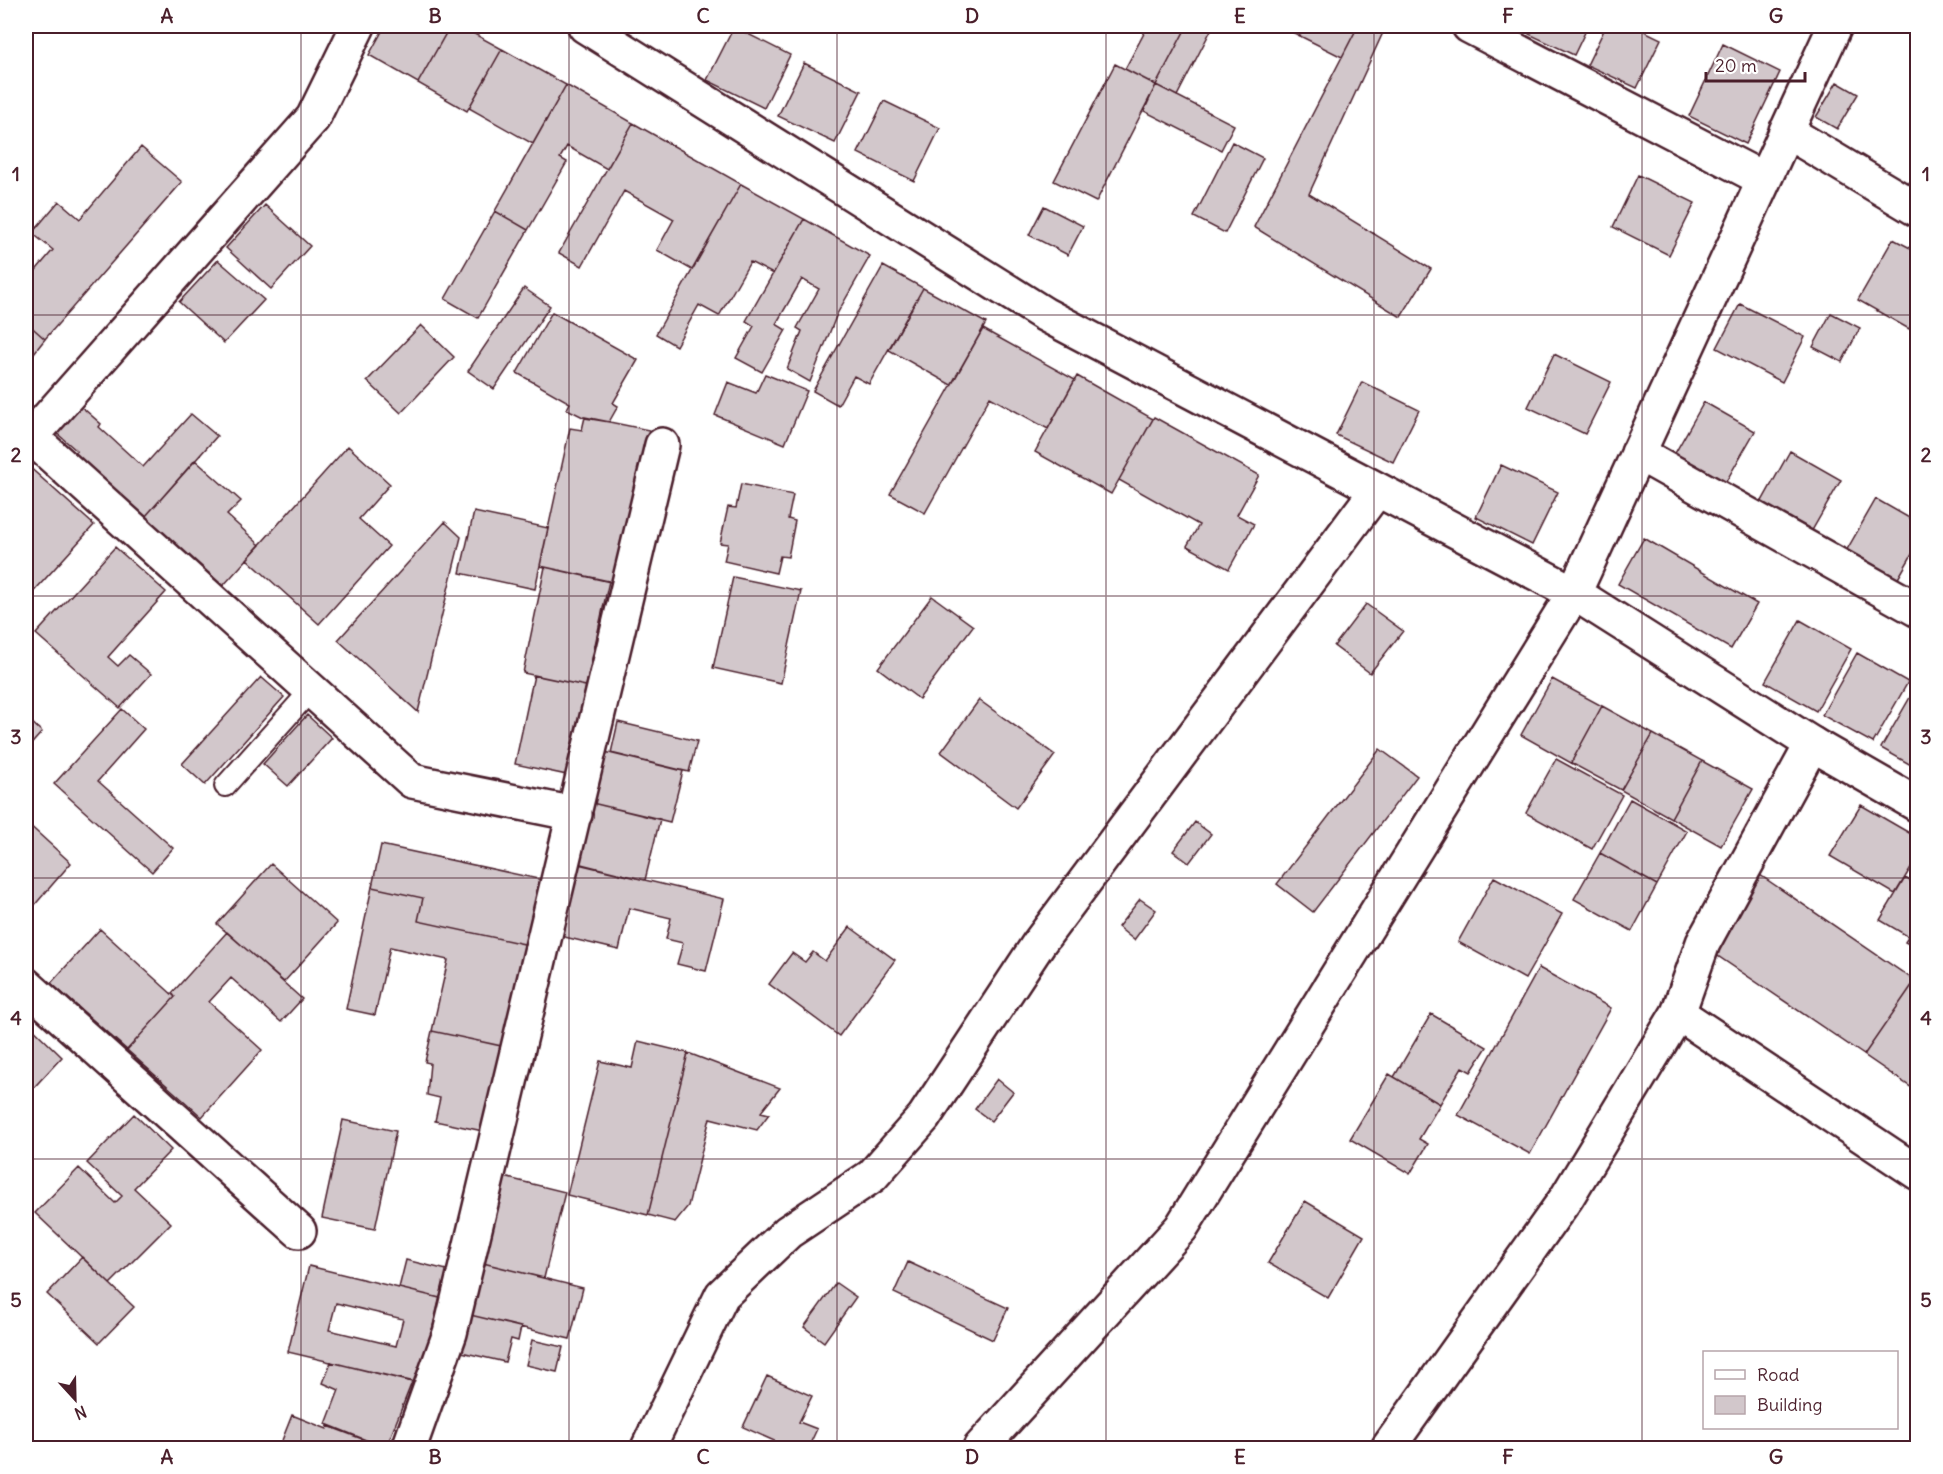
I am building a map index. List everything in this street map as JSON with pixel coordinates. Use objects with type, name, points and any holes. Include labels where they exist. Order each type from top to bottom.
[{"type":"street","points":[[358,26],[313,118],[31,437],[412,781],[575,814]]},
{"type":"street","points":[[585,26],[1044,314],[1574,593],[1812,744],[1917,805]]},
{"type":"street","points":[[1469,26],[1763,179]]},
{"type":"street","points":[[980,1449],[1181,1228],[1574,593],[1835,26]]},
{"type":"street","points":[[1785,131],[1917,210]]},
{"type":"street","points":[[409,1449],[450,1333],[662,445]]},
{"type":"street","points":[[1638,453],[1917,610]]},
{"type":"street","points":[[648,1449],[722,1295],[788,1232],[872,1176],[924,1117],[1039,943],[1377,490]]},
{"type":"street","points":[[1388,1449],[1567,1197],[1678,1013],[1703,942],[1812,744]]},
{"type":"street","points":[[26,985],[299,1232]]},
{"type":"street","points":[[1678,1013],[1917,1173]]},
{"type":"lane","points":[[225,786],[311,690]]},
{"type":"building","points":[[385,26],[450,26],[418,83],[369,55]]},
{"type":"building","points":[[450,26],[460,26],[502,49],[467,111],[418,83]]},
{"type":"building","points":[[633,26],[649,26],[646,32]]},
{"type":"building","points":[[1148,26],[1187,26],[1156,85],[1125,69]]},
{"type":"building","points":[[1187,26],[1213,26],[1177,96],[1156,85]]},
{"type":"building","points":[[1280,26],[1358,26],[1342,57]]},
{"type":"building","points":[[1358,26],[1386,26],[1309,194],[1431,269],[1401,317],[1254,227]]},
{"type":"building","points":[[1533,26],[1588,26],[1574,55],[1529,34]]},
{"type":"building","points":[[1606,26],[1634,26],[1661,39],[1637,88],[1587,65]]},
{"type":"building","points":[[734,27],[790,55],[764,108],[707,80]]},
{"type":"building","points":[[1723,44],[1780,72],[1746,144],[1689,116]]},
{"type":"building","points":[[502,49],[566,85],[533,144],[469,108]]},
{"type":"building","points":[[804,63],[861,91],[835,143],[778,116]]},
{"type":"building","points":[[1115,64],[1156,85],[1096,202],[1054,181]]},
{"type":"building","points":[[1837,82],[1858,94],[1837,129],[1816,117]]},
{"type":"building","points":[[566,85],[633,123],[607,169],[567,146],[560,158],[567,162],[528,230],[495,211]]},
{"type":"building","points":[[1156,85],[1234,125],[1221,150],[1144,111]]},
{"type":"building","points":[[884,101],[940,128],[914,181],[858,153]]},
{"type":"building","points":[[633,123],[741,184],[692,270],[657,250],[674,219],[624,191],[582,266],[559,253]]},
{"type":"building","points":[[1232,142],[1263,158],[1225,233],[1194,217]]},
{"type":"building","points":[[141,147],[182,182],[45,339],[26,322],[26,282],[53,250],[32,233],[59,201],[80,219]]},
{"type":"building","points":[[1638,175],[1695,203],[1669,255],[1613,227]]},
{"type":"building","points":[[741,184],[804,219],[773,274],[750,262],[719,316],[699,305],[676,346],[656,334]]},
{"type":"building","points":[[265,205],[310,246],[271,289],[226,248]]},
{"type":"building","points":[[1044,206],[1083,226],[1068,255],[1029,235]]},
{"type":"building","points":[[495,211],[528,230],[478,318],[445,299]]},
{"type":"building","points":[[804,219],[870,256],[837,314],[810,382],[787,369],[802,331],[797,328],[819,289],[802,279],[776,324],[786,330],[762,372],[736,358],[754,326],[746,321]]},
{"type":"building","points":[[1893,239],[1918,252],[1918,314],[1909,329],[1858,300]]},
{"type":"building","points":[[218,260],[264,300],[224,343],[179,302]]},
{"type":"building","points":[[883,266],[923,288],[869,384],[854,376],[838,405],[813,391]]},
{"type":"building","points":[[524,288],[550,306],[494,389],[468,371]]},
{"type":"building","points":[[923,288],[986,323],[951,385],[889,350]]},
{"type":"building","points":[[1740,304],[1805,337],[1782,382],[1717,348]]},
{"type":"building","points":[[552,312],[638,360],[613,403],[618,406],[609,422],[585,418],[567,409],[570,403],[517,373]]},
{"type":"building","points":[[1831,313],[1860,328],[1842,362],[1813,347]]},
{"type":"building","points":[[26,322],[45,339],[26,363]]},
{"type":"building","points":[[421,325],[454,357],[401,413],[367,381]]},
{"type":"building","points":[[983,329],[1075,380],[1048,429],[990,397],[925,513],[890,494]]},
{"type":"building","points":[[1554,354],[1611,382],[1585,434],[1528,407]]},
{"type":"building","points":[[765,374],[807,391],[785,444],[715,415],[728,382],[756,393]]},
{"type":"building","points":[[1077,376],[1153,419],[1111,494],[1035,452]]},
{"type":"building","points":[[1362,382],[1419,410],[1393,462],[1336,435]]},
{"type":"building","points":[[76,402],[101,424],[99,427],[143,467],[191,414],[217,436],[145,517],[74,454],[77,451],[52,429]]},
{"type":"building","points":[[1704,402],[1755,431],[1720,492],[1669,464]]},
{"type":"building","points":[[585,417],[649,430],[615,583],[540,566],[570,428],[582,430]]},
{"type":"building","points":[[1154,417],[1259,475],[1237,515],[1254,524],[1229,569],[1187,546],[1199,525],[1119,480]]},
{"type":"building","points":[[348,446],[390,484],[359,519],[389,546],[319,624],[247,559]]},
{"type":"building","points":[[1790,451],[1841,480],[1806,541],[1756,512]]},
{"type":"building","points":[[195,460],[241,501],[227,515],[260,545],[222,587],[145,517]]},
{"type":"building","points":[[26,464],[94,525],[26,600]]},
{"type":"building","points":[[1501,465],[1558,492],[1532,545],[1476,517]]},
{"type":"building","points":[[741,484],[793,495],[788,519],[795,521],[788,557],[780,556],[776,573],[724,561],[728,544],[720,543],[728,507],[736,508]]},
{"type":"building","points":[[1876,499],[1918,523],[1918,544],[1892,589],[1841,560]]},
{"type":"building","points":[[474,512],[548,528],[535,589],[460,573]]},
{"type":"building","points":[[445,522],[461,537],[418,712],[338,640]]},
{"type":"building","points":[[1644,538],[1757,604],[1731,649],[1618,584]]},
{"type":"building","points":[[115,547],[166,592],[108,657],[118,666],[129,655],[151,674],[120,708],[36,634]]},
{"type":"building","points":[[545,567],[609,581],[586,686],[523,673]]},
{"type":"building","points":[[733,577],[801,591],[781,683],[713,668]]},
{"type":"building","points":[[932,596],[973,626],[919,699],[878,668]]},
{"type":"building","points":[[1366,604],[1403,631],[1370,673],[1334,646]]},
{"type":"building","points":[[26,611],[32,617],[26,624]]},
{"type":"building","points":[[1800,620],[1851,649],[1816,711],[1765,682]]},
{"type":"building","points":[[1857,653],[1908,682],[1873,743],[1822,715]]},
{"type":"building","points":[[534,675],[586,686],[567,775],[515,764]]},
{"type":"building","points":[[261,677],[284,697],[205,785],[182,764]]},
{"type":"building","points":[[1552,679],[1602,706],[1571,763],[1521,735]]},
{"type":"building","points":[[1916,687],[1918,688],[1918,769],[1881,748]]},
{"type":"building","points":[[979,700],[1055,755],[1016,808],[941,752]]},
{"type":"building","points":[[1602,706],[1653,734],[1621,790],[1571,763]]},
{"type":"building","points":[[122,709],[144,729],[98,781],[173,848],[152,872],[54,784]]},
{"type":"building","points":[[307,715],[332,738],[288,786],[263,764]]},
{"type":"building","points":[[26,717],[42,732],[26,750]]},
{"type":"building","points":[[618,722],[697,741],[689,772],[611,753]]},
{"type":"building","points":[[1653,734],[1702,761],[1671,818],[1621,790]]},
{"type":"building","points":[[1380,749],[1417,776],[1313,912],[1277,884]]},
{"type":"building","points":[[605,752],[683,771],[670,822],[592,803]]},
{"type":"building","points":[[1556,759],[1622,795],[1592,849],[1526,813]]},
{"type":"building","points":[[1702,761],[1753,789],[1721,846],[1671,818]]},
{"type":"building","points":[[1630,799],[1687,831],[1657,885],[1600,853]]},
{"type":"building","points":[[592,803],[660,819],[645,880],[577,863]]},
{"type":"building","points":[[1861,805],[1918,838],[1918,856],[1895,894],[1830,856]]},
{"type":"building","points":[[26,822],[71,863],[26,915]]},
{"type":"building","points":[[1195,822],[1211,834],[1189,863],[1173,851]]},
{"type":"building","points":[[381,845],[543,880],[529,945],[418,921],[423,898],[372,887]]},
{"type":"building","points":[[1600,853],[1657,885],[1632,931],[1574,899]]},
{"type":"building","points":[[574,863],[724,899],[706,971],[677,964],[683,943],[666,939],[671,918],[629,908],[619,950],[556,935]]},
{"type":"building","points":[[271,864],[337,923],[284,982],[217,924]]},
{"type":"building","points":[[1760,875],[1915,981],[1864,1055],[1709,950]]},
{"type":"building","points":[[1494,877],[1562,914],[1525,979],[1458,942]]},
{"type":"building","points":[[1905,878],[1918,885],[1918,922],[1909,937],[1880,920]]},
{"type":"building","points":[[372,887],[423,898],[418,921],[529,945],[506,1047],[432,1031],[448,960],[390,947],[375,1015],[346,1009]]},
{"type":"building","points":[[1140,899],[1156,910],[1134,940],[1118,927]]},
{"type":"building","points":[[1918,922],[1918,949],[1905,942]]},
{"type":"building","points":[[850,927],[895,960],[839,1036],[769,984],[792,953],[805,962],[813,952],[825,961]]},
{"type":"building","points":[[100,929],[175,997],[127,1050],[51,983]]},
{"type":"building","points":[[227,932],[302,999],[281,1022],[231,978],[209,1002],[262,1050],[202,1117],[127,1050],[175,997],[172,993]]},
{"type":"building","points":[[1539,968],[1611,1008],[1530,1154],[1458,1115]]},
{"type":"building","points":[[1915,981],[1918,983],[1918,1092],[1864,1055]]},
{"type":"building","points":[[1431,1014],[1487,1047],[1471,1072],[1462,1067],[1440,1104],[1394,1077]]},
{"type":"building","points":[[26,1022],[62,1057],[26,1096]]},
{"type":"building","points":[[432,1031],[502,1046],[483,1131],[435,1121],[440,1098],[427,1095],[430,1063],[425,1062]]},
{"type":"building","points":[[638,1041],[688,1053],[648,1215],[567,1195],[600,1061],[632,1068]]},
{"type":"building","points":[[688,1053],[780,1088],[761,1112],[769,1114],[757,1130],[710,1118],[688,1206],[675,1222],[648,1215]]},
{"type":"building","points":[[1389,1074],[1440,1104],[1419,1139],[1428,1144],[1410,1174],[1350,1139]]},
{"type":"building","points":[[997,1079],[1013,1092],[991,1121],[975,1109]]},
{"type":"building","points":[[134,1114],[171,1150],[134,1188],[171,1223],[110,1284],[35,1213],[79,1168],[115,1203],[122,1196],[87,1163]]},
{"type":"building","points":[[343,1120],[396,1131],[375,1229],[322,1218]]},
{"type":"building","points":[[504,1177],[565,1192],[544,1278],[483,1263]]},
{"type":"building","points":[[1305,1201],[1364,1236],[1328,1298],[1268,1263]]},
{"type":"building","points":[[82,1257],[134,1307],[99,1343],[47,1294]]},
{"type":"building","points":[[406,1260],[447,1270],[440,1298],[399,1288]]},
{"type":"building","points":[[479,1262],[583,1288],[570,1339],[466,1314]]},
{"type":"building","points":[[908,1262],[1008,1308],[993,1340],[894,1293]]},
{"type":"building","points":[[309,1266],[440,1298],[419,1383],[288,1352]],"holes":[[[336,1303],[403,1319],[396,1346],[329,1330]]]},
{"type":"building","points":[[836,1283],[856,1297],[824,1342],[804,1327]]},
{"type":"building","points":[[466,1314],[521,1327],[518,1341],[511,1339],[505,1362],[457,1351]]},
{"type":"building","points":[[532,1340],[563,1347],[557,1372],[526,1365]]},
{"type":"building","points":[[331,1362],[412,1382],[386,1448],[326,1424],[339,1390],[323,1383]]},
{"type":"building","points":[[767,1376],[812,1396],[799,1422],[817,1429],[808,1448],[790,1448],[743,1427]]},
{"type":"building","points":[[292,1415],[327,1429],[328,1426],[386,1448],[279,1448]]}]
